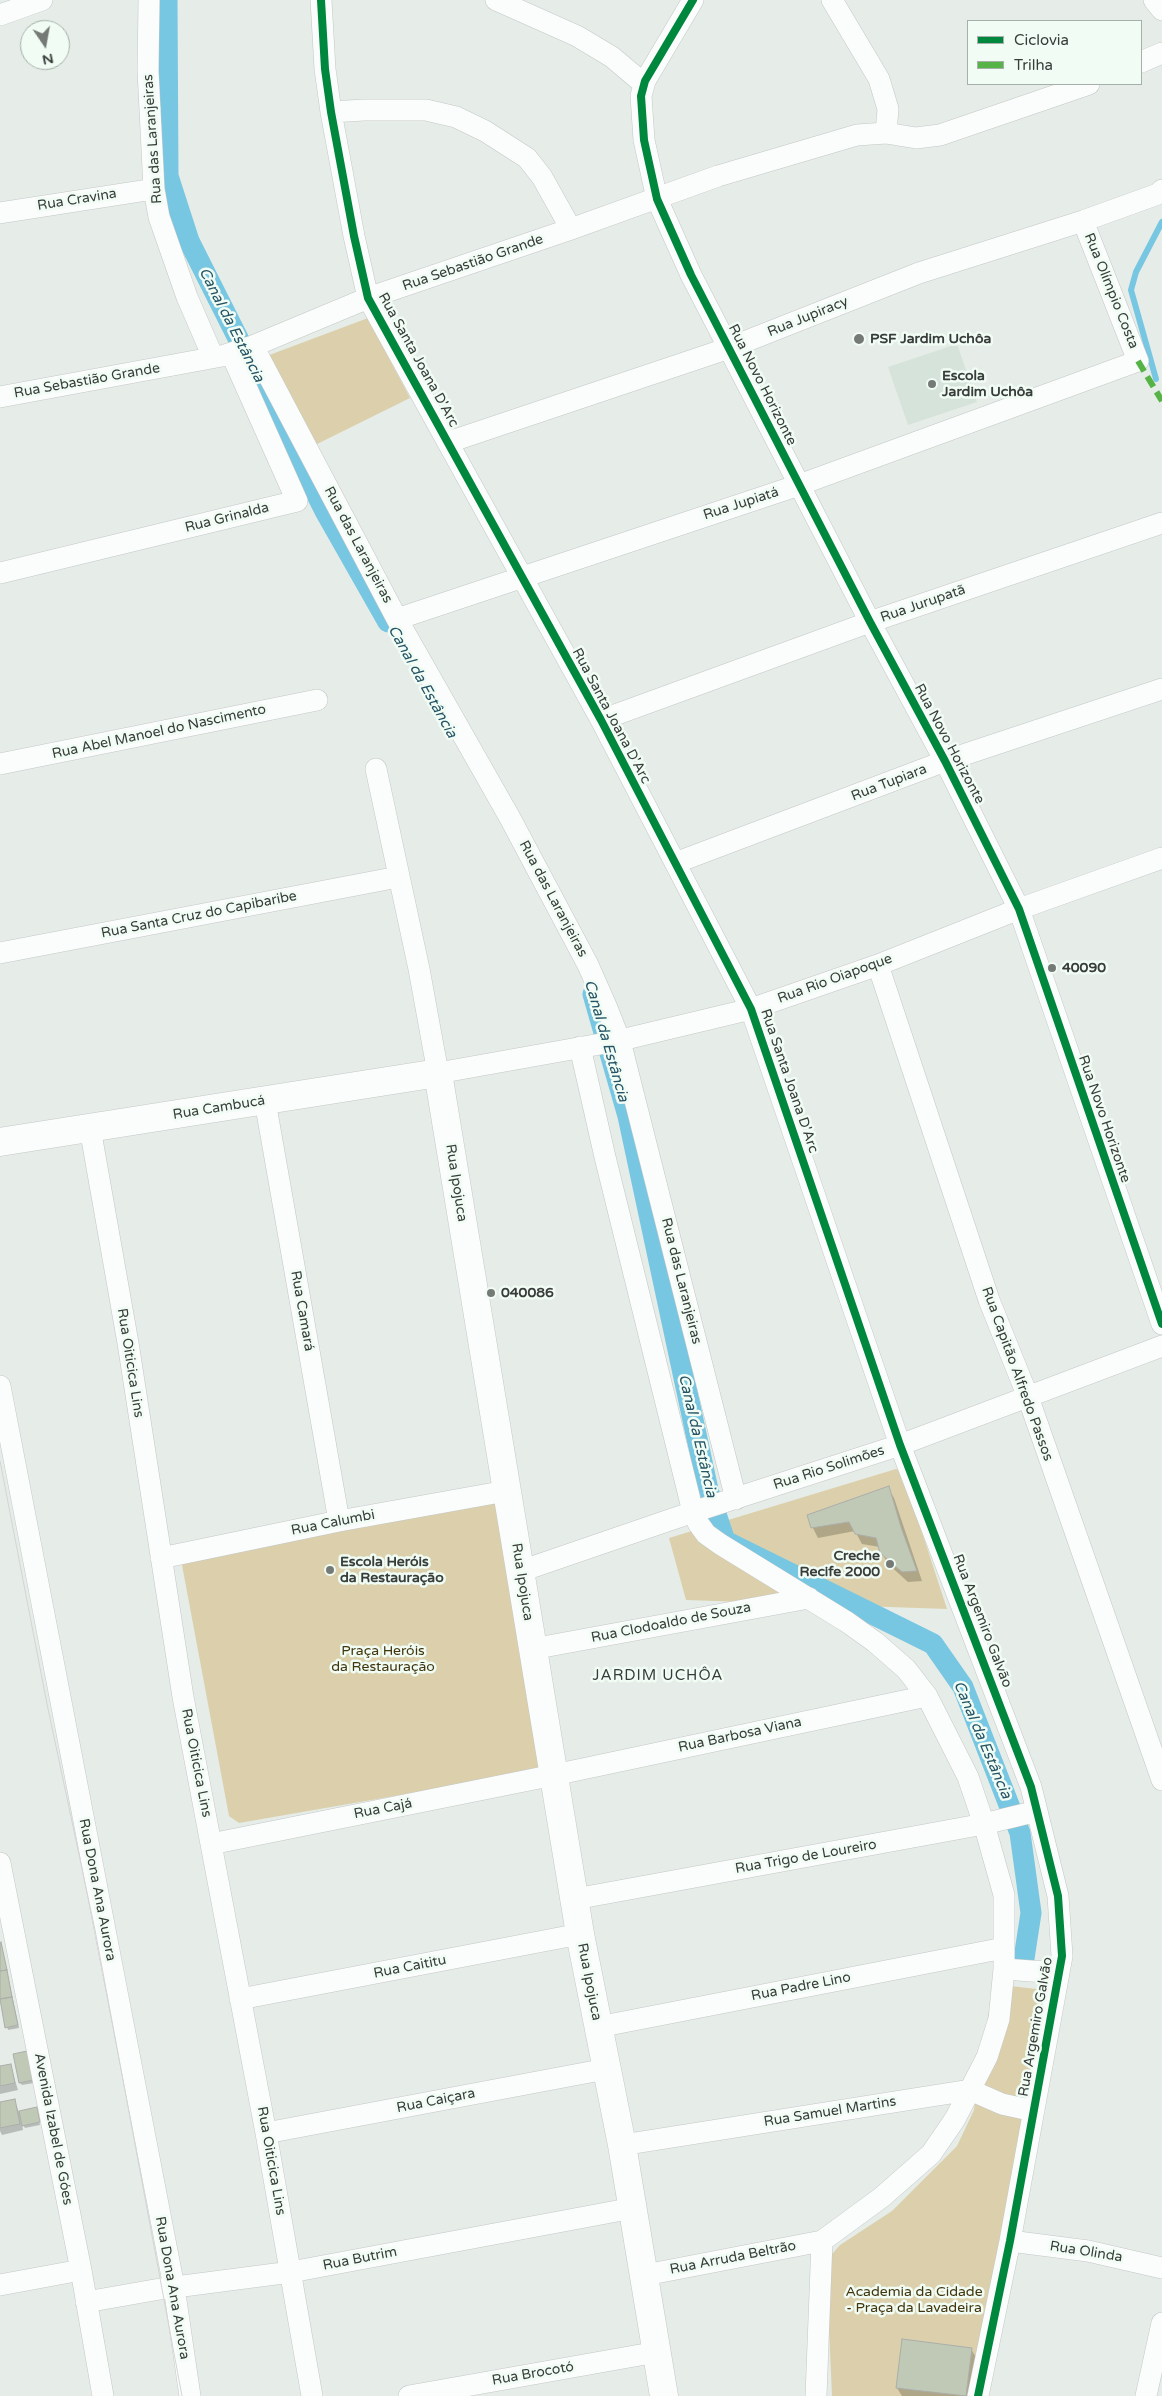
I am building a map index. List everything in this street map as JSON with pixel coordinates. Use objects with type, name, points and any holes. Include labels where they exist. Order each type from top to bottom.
[{"type":"main road","name":"Rua Cambucá","points":[[0,1142],[438,1073]]},
{"type":"main road","name":"Rua Ipojuca","points":[[438,1073],[580,1934],[622,2145],[664,2396]]},
{"type":"street","points":[[0,15],[42,0]]},
{"type":"street","name":"Rua das Laranjeiras","points":[[149,0],[148,71],[154,189],[159,217],[184,288],[234,352],[397,619],[510,818],[588,965],[618,1041],[732,1500]]},
{"type":"street","name":"Rua Santa Joana D'Arc","points":[[321,0],[325,69],[331,112],[354,236],[368,298],[449,442],[600,720],[751,1009],[900,1445]]},
{"type":"street","points":[[496,0],[577,36],[612,58],[644,84],[693,0]]},
{"type":"street","points":[[832,0],[879,79],[888,109],[886,133]]},
{"type":"street","points":[[1154,0],[1162,10]]},
{"type":"street","points":[[1142,62],[1162,53]]},
{"type":"street","name":"Rua Novo Horizonte","points":[[644,84],[640,109],[656,200],[691,275],[870,622],[946,762],[1019,909],[1162,1324]]},
{"type":"street","name":"Rua Sebastião Grande","points":[[0,397],[234,352],[368,298],[571,230],[718,176],[848,138],[886,133],[916,138],[940,135],[1085,85]]},
{"type":"street","points":[[331,112],[426,110],[456,117],[485,131],[527,158],[542,177],[571,230]]},
{"type":"street","name":"Rua Cravina","points":[[0,213],[154,189]]},
{"type":"street","name":"Rua Jupiracy","points":[[449,442],[729,348],[919,273],[1083,220],[1158,194],[1162,190]]},
{"type":"street","name":"Rua Olímpio Costa","points":[[1083,220],[1138,361]]},
{"type":"street","name":"Rua Grinalda","points":[[0,573],[297,501],[234,352]]},
{"type":"street","name":"Rua Jupiatá","points":[[397,619],[799,485],[1138,361]]},
{"type":"street","name":"Rua Jurupatã","points":[[600,720],[870,622],[1162,524]]},
{"type":"street","name":"Rua Tupiara","points":[[675,863],[946,762],[1162,689]]},
{"type":"street","name":"Rua Abel Manoel do Nascimento","points":[[0,764],[317,700]]},
{"type":"street","name":"Rua Ipojuca","points":[[376,769],[419,969],[438,1073]]},
{"type":"street","name":"Rua Rio Oiapoque","points":[[438,1073],[618,1041],[751,1009],[878,965],[1019,909],[1162,858]]},
{"type":"street","name":"Rua Santa Cruz do Capibaribe","points":[[0,952],[398,877]]},
{"type":"street","name":"Rua Capitão Alfredo Passos","points":[[878,965],[989,1300],[1028,1397],[1162,1780]]},
{"type":"street","points":[[584,1047],[605,1157],[702,1528],[720,1544],[809,1598],[875,1642],[906,1669],[927,1696],[968,1777],[986,1824],[1004,1895],[1004,1970],[999,2019],[987,2057],[955,2119],[931,2154],[882,2197],[822,2241],[816,2396]]},
{"type":"street","name":"Rua Camará","points":[[265,1101],[339,1520]]},
{"type":"street","name":"Rua Oiticica Lins","points":[[90,1128],[128,1343],[183,1697],[266,2133],[312,2396]]},
{"type":"street","name":"Rua Rio Solimões","points":[[521,1571],[900,1445],[1162,1346]]},
{"type":"street","name":"Rua Dona Ana Aurora","points":[[0,1386],[174,2287],[190,2396]]},
{"type":"street","name":"Rua Argemiro Galvão","points":[[900,1445],[1032,1787],[1035,1812],[1058,1896],[1062,1956],[1060,1973],[1010,2241],[978,2396]]},
{"type":"street","name":"Rua Calumbi","points":[[161,1558],[339,1520],[506,1492]]},
{"type":"street","name":"Rua Clodoaldo de Souza","points":[[532,1649],[809,1598]]},
{"type":"street","name":"Rua Barbosa Viana","points":[[554,1775],[927,1696]]},
{"type":"street","name":"Rua Cajá","points":[[211,1844],[554,1775]]},
{"type":"street","name":"Rua Trigo de Loureiro","points":[[575,1899],[986,1824],[1035,1812]]},
{"type":"street","name":"Avenida Izabel de Góes","points":[[0,1863],[81,2270],[103,2396]]},
{"type":"street","name":"Rua Caititu","points":[[240,1999],[580,1934]]},
{"type":"street","name":"Rua Padre Lino","points":[[598,2027],[1004,1948]]},
{"type":"street","points":[[1004,1970],[1060,1973]]},
{"type":"street","name":"Rua Caiçara","points":[[266,2133],[606,2069]]},
{"type":"street","points":[[970,2090],[1002,2104],[1034,2112]]},
{"type":"street","name":"Rua Samuel Martins","points":[[622,2145],[970,2090]]},
{"type":"street","name":"Rua Butrim","points":[[86,2302],[174,2287],[291,2272],[633,2208]]},
{"type":"street","name":"Rua Arruda Beltrão","points":[[645,2274],[822,2241]]},
{"type":"street","name":"Rua Olinda","points":[[1010,2241],[1088,2250],[1162,2268]]},
{"type":"street","points":[[0,2285],[81,2270]]},
{"type":"street","points":[[1146,2396],[1162,2323]]},
{"type":"street","name":"Rua Brocotó","points":[[409,2396],[657,2352]]},
{"type":"shaded area","name":"Escola Jardim Uchôa","points":[[957,344],[977,402],[908,425],[888,367]]},
{"type":"green space","points":[[368,318],[410,398],[313,446],[264,357]]},
{"type":"green space","points":[[896,1469],[902,1471],[947,1609],[686,1600],[669,1538]]},
{"type":"green space","name":"Praça Heróis da Restauração","points":[[497,1502],[545,1766],[527,1773],[239,1823],[229,1816],[182,1565],[192,1554]]},
{"type":"green space","name":"Academia da Cidade - Praça da Lavadeira","points":[[993,1984],[1062,1992],[983,2396],[832,2396],[826,2261],[840,2245],[892,2211],[957,2146],[974,2110]]},
{"type":"building","points":[[889,1486],[917,1571],[902,1572],[880,1553],[876,1538],[855,1534],[849,1522],[811,1528],[807,1515]]},
{"type":"building","points":[[0,1943],[7,1970],[0,1971]]},
{"type":"building","points":[[7,1970],[12,1997],[0,1999],[0,1971]]},
{"type":"building","points":[[12,1997],[18,2025],[5,2028],[0,1999]]},
{"type":"building","points":[[27,2051],[33,2080],[19,2083],[13,2054]]},
{"type":"building","points":[[11,2064],[15,2083],[0,2086],[0,2066]]},
{"type":"building","points":[[15,2099],[20,2124],[0,2128],[0,2102]]},
{"type":"building","points":[[37,2107],[40,2122],[22,2126],[19,2111]]},
{"type":"building","points":[[902,2339],[972,2348],[966,2396],[896,2388]]},
{"type":"waterway","name":"Canal da Estância","points":[[167,0],[168,176],[189,241],[325,511],[388,622]]},
{"type":"waterway","points":[[1156,379],[1131,290],[1136,272],[1162,222]]},
{"type":"waterway","name":"Canal da Estância","points":[[593,994],[628,1116],[708,1490],[725,1541],[933,1644],[963,1687],[1020,1833],[1031,1913],[1023,1965]]},
{"type":"tram line","points":[[0,1461],[47,1704],[95,1930],[182,2396]]},
{"type":"marked path","points":[[1138,361],[1162,401]]},
{"type":"cycle path","points":[[321,0],[325,69],[331,112],[354,236],[368,298],[601,720],[751,1009],[900,1445],[1031,1787],[1058,1896],[1062,1956],[1010,2241],[978,2396]]},
{"type":"cycle path","points":[[693,0],[645,81],[641,96],[644,140],[657,199],[691,275],[870,622],[945,761],[1019,909],[1162,1324]]},
{"type":"place","name":"PSF Jardim Uchôa","points":[[859,339]]},
{"type":"place","name":"Escola Jardim Uchôa","points":[[932,384]]},
{"type":"place","name":"40090","points":[[1052,968]]},
{"type":"place","name":"040086","points":[[491,1293]]},
{"type":"place","name":"Creche Recife 2000","points":[[890,1564]]},
{"type":"place","name":"Escola Heróis da Restauração","points":[[330,1570]]},
{"type":"district","name":"JARDIM UCHÔA","points":[[658,1676]]}]
